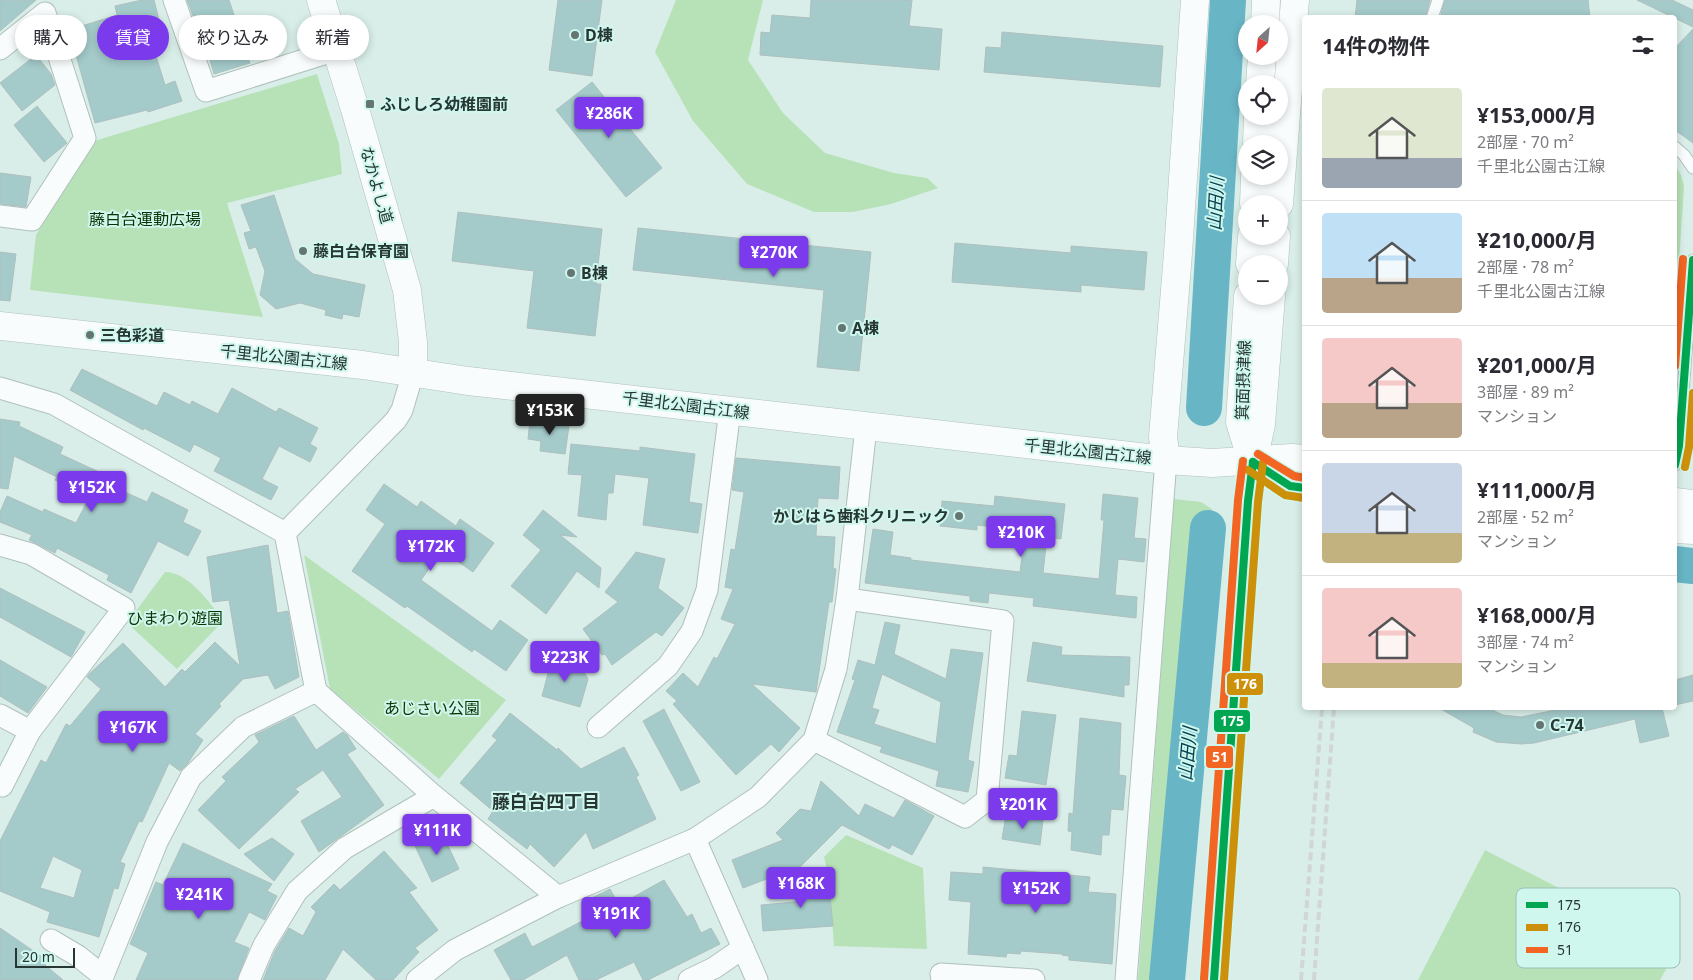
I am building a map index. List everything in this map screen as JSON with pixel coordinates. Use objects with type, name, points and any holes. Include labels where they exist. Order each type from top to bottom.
[{"type":"street","points":[[174,0],[206,91],[304,60]]},
{"type":"street","name":"なかよし道","points":[[321,0],[326,15]]},
{"type":"street","points":[[1126,980],[1166,460],[1163,437],[1178,253],[1195,0]]},
{"type":"street","points":[[1265,15],[1266,0]]},
{"type":"street","points":[[1279,195],[1295,0]]},
{"type":"street","points":[[0,49],[45,13],[85,138],[32,220],[0,216]]},
{"type":"street","name":"なかよし道","points":[[339,60],[407,290],[413,342],[413,373]]},
{"type":"street","name":"箕面摂津線","points":[[1247,305],[1240,422],[1253,462]]},
{"type":"street","name":"箕面摂津線","points":[[1214,980],[1248,501],[1253,462],[1261,424],[1270,305]]},
{"type":"street","name":"千里北公園古江線","points":[[0,326],[363,365],[468,381],[1166,460],[1212,463],[1302,459]]},
{"type":"street","points":[[285,533],[396,420],[402,410],[413,373]]},
{"type":"street","points":[[0,388],[54,404],[285,533],[316,690],[434,796],[558,897]]},
{"type":"street","points":[[598,726],[668,666],[692,631],[707,590],[730,410]]},
{"type":"street","points":[[416,980],[455,950],[558,897],[695,839],[758,798],[814,740],[836,669],[847,599],[866,427]]},
{"type":"street","points":[[1253,462],[1290,486],[1302,488]]},
{"type":"street","points":[[1677,502],[1693,504]]},
{"type":"street","points":[[1677,528],[1693,530]]},
{"type":"street","points":[[0,545],[31,554],[124,608],[30,731],[2,786]]},
{"type":"street","points":[[814,740],[965,817],[987,800],[1003,622],[847,599]]},
{"type":"street","points":[[51,940],[78,956],[103,976],[157,842],[191,778],[242,727],[316,690]]},
{"type":"street","points":[[0,715],[30,731]]},
{"type":"street","points":[[250,980],[264,945],[297,891],[345,848],[434,796]]},
{"type":"street","points":[[695,839],[757,980]]},
{"type":"street","points":[[690,980],[714,968],[743,948]]},
{"type":"street","points":[[942,980],[941,974],[1034,980]]},
{"type":"lane","points":[[1433,15],[1438,0]]},
{"type":"lane","points":[[1677,149],[1693,168]]},
{"type":"lane","points":[[1677,456],[1688,388],[1693,260]]},
{"type":"lane","points":[[1677,278],[1690,305]]},
{"type":"green space","points":[[676,0],[763,0],[748,60],[783,113],[825,153],[894,173],[927,178],[938,188],[891,204],[853,212],[814,212],[747,184],[693,121],[655,52]]},
{"type":"green space","name":"藤白台運動広場","points":[[317,74],[339,144],[342,174],[227,203],[263,317],[30,290],[36,235],[94,141]]},
{"type":"green space","points":[[1677,168],[1684,186],[1679,262],[1677,263]]},
{"type":"green space","points":[[1174,499],[1201,502],[1212,509],[1211,525],[1203,525],[1163,980],[1138,980]]},
{"type":"green space","name":"あじさい公園","points":[[304,555],[506,700],[439,779],[330,689]]},
{"type":"green space","name":"ひまわり遊園","points":[[165,572],[174,573],[191,583],[206,598],[223,621],[177,669],[127,623]]},
{"type":"green space","points":[[846,835],[923,868],[927,949],[834,946],[829,878],[824,857]]},
{"type":"green space","points":[[1485,850],[1559,888],[1516,888],[1516,968],[1667,968],[1660,980],[1418,980]]},
{"type":"building","points":[[0,0],[36,0],[19,15],[15,15],[15,18],[0,31]]},
{"type":"building","points":[[142,0],[154,0],[158,15],[117,15],[115,6]]},
{"type":"building","points":[[187,0],[229,0],[234,15],[193,15]]},
{"type":"building","name":"D棟","points":[[558,0],[602,0],[592,76],[549,70]]},
{"type":"building","points":[[811,0],[912,0],[909,26],[942,29],[939,70],[760,55],[761,32],[770,33],[772,15],[810,18]]},
{"type":"building","points":[[1357,0],[1430,0],[1426,15],[1355,15]]},
{"type":"building","points":[[1445,0],[1588,0],[1590,15],[1441,15]]},
{"type":"building","points":[[1637,0],[1672,0],[1693,10],[1693,27],[1677,19],[1677,15],[1668,15]]},
{"type":"building","points":[[97,21],[97,60],[157,60],[165,85],[175,81],[182,101],[148,112],[147,110],[95,123],[77,60],[87,60],[87,24]]},
{"type":"building","points":[[1693,29],[1693,143],[1677,131],[1677,46]]},
{"type":"building","points":[[1002,32],[1163,46],[1160,87],[984,72],[986,47],[1001,48]]},
{"type":"building","points":[[30,60],[40,60],[51,74],[55,85],[22,111],[0,83]]},
{"type":"building","points":[[210,60],[249,60],[250,63],[214,74]]},
{"type":"building","points":[[592,82],[662,168],[626,197],[556,110]]},
{"type":"building","points":[[37,106],[67,143],[44,162],[14,125]]},
{"type":"building","points":[[0,173],[31,177],[26,207],[0,204]]},
{"type":"building","points":[[274,195],[295,259],[313,274],[365,285],[359,317],[343,314],[342,319],[325,315],[326,310],[300,303],[276,309],[260,295],[265,271],[256,247],[249,249],[244,233],[251,231],[241,205]]},
{"type":"building","name":"B棟","points":[[458,212],[602,229],[596,284],[601,284],[595,336],[527,328],[534,271],[452,261]]},
{"type":"building","name":"A棟","points":[[638,228],[871,252],[859,371],[817,367],[824,290],[633,270]]},
{"type":"building","points":[[955,243],[1071,253],[1071,246],[1147,252],[1144,290],[1081,285],[1081,292],[952,282]]},
{"type":"building","points":[[0,252],[16,254],[10,301],[0,300]]},
{"type":"building","points":[[82,369],[157,406],[164,392],[190,405],[192,401],[218,414],[232,388],[276,412],[279,408],[318,428],[310,444],[317,448],[310,462],[279,446],[262,479],[278,487],[271,500],[214,471],[221,458],[194,444],[190,452],[144,428],[143,430],[70,390]]},
{"type":"building","points":[[0,419],[20,422],[19,426],[63,447],[60,454],[99,472],[96,479],[147,502],[152,492],[188,510],[183,522],[201,531],[188,556],[158,541],[131,593],[107,580],[109,575],[57,548],[55,553],[29,540],[32,535],[0,522],[0,512],[7,496],[43,512],[44,509],[76,523],[90,496],[55,480],[57,477],[14,456],[8,489],[0,488]]},
{"type":"building","points":[[530,421],[569,426],[565,454],[540,451],[541,441],[528,439]]},
{"type":"building","points":[[571,444],[640,451],[640,447],[695,454],[689,502],[702,504],[698,533],[643,525],[649,478],[615,474],[613,493],[608,493],[606,520],[578,516],[582,475],[568,474]]},
{"type":"building","points":[[736,458],[840,467],[838,499],[818,498],[816,536],[835,537],[833,568],[836,569],[832,602],[829,602],[816,692],[752,684],[800,728],[779,752],[771,744],[736,775],[673,704],[677,701],[666,691],[683,673],[698,687],[714,657],[717,659],[735,624],[721,619],[733,589],[725,587],[731,549],[735,550],[744,492],[732,490]]},
{"type":"building","points":[[384,484],[417,507],[421,501],[456,526],[460,519],[494,543],[473,572],[446,553],[444,555],[441,552],[421,580],[492,631],[500,620],[528,640],[506,671],[474,649],[472,652],[407,606],[405,608],[352,571],[385,524],[366,510]]},
{"type":"building","points":[[1103,494],[1138,498],[1134,538],[1146,539],[1144,562],[1118,559],[1115,595],[1137,597],[1136,618],[1033,606],[1034,598],[989,593],[988,603],[970,601],[970,596],[865,583],[873,529],[893,532],[890,555],[911,558],[911,560],[1020,572],[1025,531],[977,525],[977,530],[940,526],[942,501],[994,506],[995,496],[1065,504],[1061,539],[1047,537],[1043,573],[1099,579],[1104,520],[1101,520]]},
{"type":"building","points":[[543,510],[577,537],[560,535],[601,568],[599,588],[577,571],[546,614],[511,586],[541,550],[523,535]]},
{"type":"building","points":[[268,545],[277,613],[288,611],[299,677],[275,689],[268,675],[243,679],[219,704],[221,706],[195,734],[203,740],[188,763],[180,771],[169,763],[142,822],[139,821],[120,862],[125,864],[118,889],[114,888],[99,937],[47,922],[50,912],[0,891],[0,841],[41,760],[46,763],[66,724],[70,726],[101,689],[87,677],[123,643],[165,687],[182,669],[185,672],[215,642],[240,666],[229,600],[213,602],[207,557]],"holes":[[[53,856],[82,870],[74,898],[40,888]]]},
{"type":"building","points":[[636,552],[665,559],[658,588],[684,608],[662,636],[656,632],[612,665],[605,654],[602,655],[583,629],[618,602],[605,592]]},
{"type":"building","points":[[0,588],[85,632],[71,657],[0,617]]},
{"type":"building","points":[[885,622],[900,625],[894,654],[946,679],[951,649],[983,653],[968,760],[974,762],[968,792],[936,786],[939,771],[880,752],[882,747],[837,732],[855,680],[852,679],[858,660],[875,665]],"holes":[[[882,674],[941,702],[936,744],[874,724],[879,710],[872,708]]]},
{"type":"building","points":[[1033,642],[1062,647],[1061,655],[1130,657],[1129,685],[1124,685],[1124,697],[1027,681]]},
{"type":"building","points":[[552,658],[581,667],[588,679],[580,707],[542,696]]},
{"type":"building","points":[[0,660],[47,687],[28,713],[0,696]]},
{"type":"building","points":[[1693,675],[1693,701],[1677,705],[1677,679]]},
{"type":"building","points":[[664,709],[700,782],[681,791],[643,721]]},
{"type":"building","name":"C-74","points":[[1442,710],[1492,710],[1503,715],[1521,717],[1555,710],[1662,710],[1669,736],[1640,743],[1635,719],[1534,743],[1521,744],[1496,742],[1473,732],[1474,728]]},
{"type":"building","points":[[1022,711],[1056,715],[1046,785],[1005,778],[1009,755],[1017,756]]},
{"type":"building","points":[[510,713],[557,750],[558,748],[581,769],[624,747],[639,775],[636,777],[656,819],[593,849],[586,832],[554,867],[530,844],[527,849],[488,819],[493,811],[460,783],[497,740],[492,736]]},
{"type":"building","points":[[294,716],[316,750],[343,732],[347,735],[356,749],[347,754],[384,805],[319,852],[301,821],[342,797],[323,770],[295,789],[299,792],[239,849],[198,810],[226,781],[222,777],[259,742],[255,735]]},
{"type":"building","points":[[1080,718],[1121,723],[1119,775],[1126,776],[1123,810],[1111,809],[1109,835],[1102,835],[1101,855],[1071,850],[1072,832],[1068,831],[1069,813],[1073,814]]},
{"type":"building","points":[[821,781],[859,816],[865,804],[894,818],[905,800],[934,816],[912,855],[889,843],[892,845],[889,849],[842,825],[801,866],[743,888],[732,860],[783,840],[776,833],[800,809],[811,811]]},
{"type":"building","points":[[1006,815],[1043,820],[1040,845],[1002,839]]},
{"type":"building","points":[[441,831],[459,869],[432,882],[414,844]]},
{"type":"building","points":[[272,838],[294,854],[274,881],[244,854]]},
{"type":"building","points":[[183,843],[272,884],[267,891],[277,896],[265,920],[249,912],[234,942],[249,948],[237,980],[136,980],[148,953],[130,944],[156,882],[163,885]]},
{"type":"building","points":[[384,851],[417,888],[409,892],[438,930],[415,948],[419,952],[393,980],[376,980],[343,949],[325,980],[263,980],[275,951],[289,928],[303,936],[316,912],[311,907],[334,884],[340,890]]},
{"type":"building","points":[[983,867],[1090,877],[1088,892],[1116,894],[1112,964],[1069,960],[1069,956],[1062,954],[1021,951],[1020,954],[1007,953],[1006,957],[968,954],[971,902],[949,900],[951,872],[983,874]]},
{"type":"building","points":[[828,877],[833,926],[763,931],[761,905],[805,901],[803,880]]},
{"type":"building","points":[[664,880],[687,917],[692,914],[701,933],[711,928],[720,944],[648,980],[643,980],[634,962],[596,980],[579,980],[567,955],[523,980],[511,980],[494,950],[525,933],[532,947],[594,915],[586,901],[610,889],[619,905]]},
{"type":"building","points":[[0,928],[48,961],[45,965],[63,980],[0,980]]},
{"type":"waterway","name":"山田川","points":[[1204,408],[1228,0]]},
{"type":"waterway","name":"山田川","points":[[1167,980],[1208,528]]},
{"type":"waterway","points":[[1677,564],[1693,566]]},
{"type":"railway","points":[[1301,980],[1322,710]]},
{"type":"railway","points":[[1314,980],[1334,710]]},
{"type":"transit line","name":"51","points":[[1677,339],[1683,259]]},
{"type":"transit line","name":"175","points":[[1677,456],[1693,260]]},
{"type":"transit line","name":"176","points":[[1685,467],[1689,447],[1693,393]]},
{"type":"transit line","name":"51","points":[[1258,454],[1294,476],[1302,477]]},
{"type":"transit line","name":"51","points":[[1204,979],[1238,500],[1243,461]]},
{"type":"transit line","name":"175","points":[[1253,462],[1290,486],[1302,488]]},
{"type":"transit line","name":"175","points":[[1214,980],[1248,501],[1253,462]]},
{"type":"transit line","name":"176","points":[[1224,980],[1258,502],[1263,463]]},
{"type":"transit line","name":"176","points":[[1248,470],[1285,495],[1302,498]]},
{"type":"place","name":"D棟","points":[[575,35]]},
{"type":"place","name":"ふじしろ幼稚園前","points":[[370,104]]},
{"type":"place","name":"藤白台保育園","points":[[303,251]]},
{"type":"place","name":"B棟","points":[[571,273]]},
{"type":"place","name":"A棟","points":[[842,328]]},
{"type":"place","name":"三色彩道","points":[[90,335]]},
{"type":"place","name":"かじはら歯科クリニック","points":[[959,516]]},
{"type":"place","name":"C-74","points":[[1540,725]]},
{"type":"district","name":"藤白台四丁目","points":[[546,802]]}]
